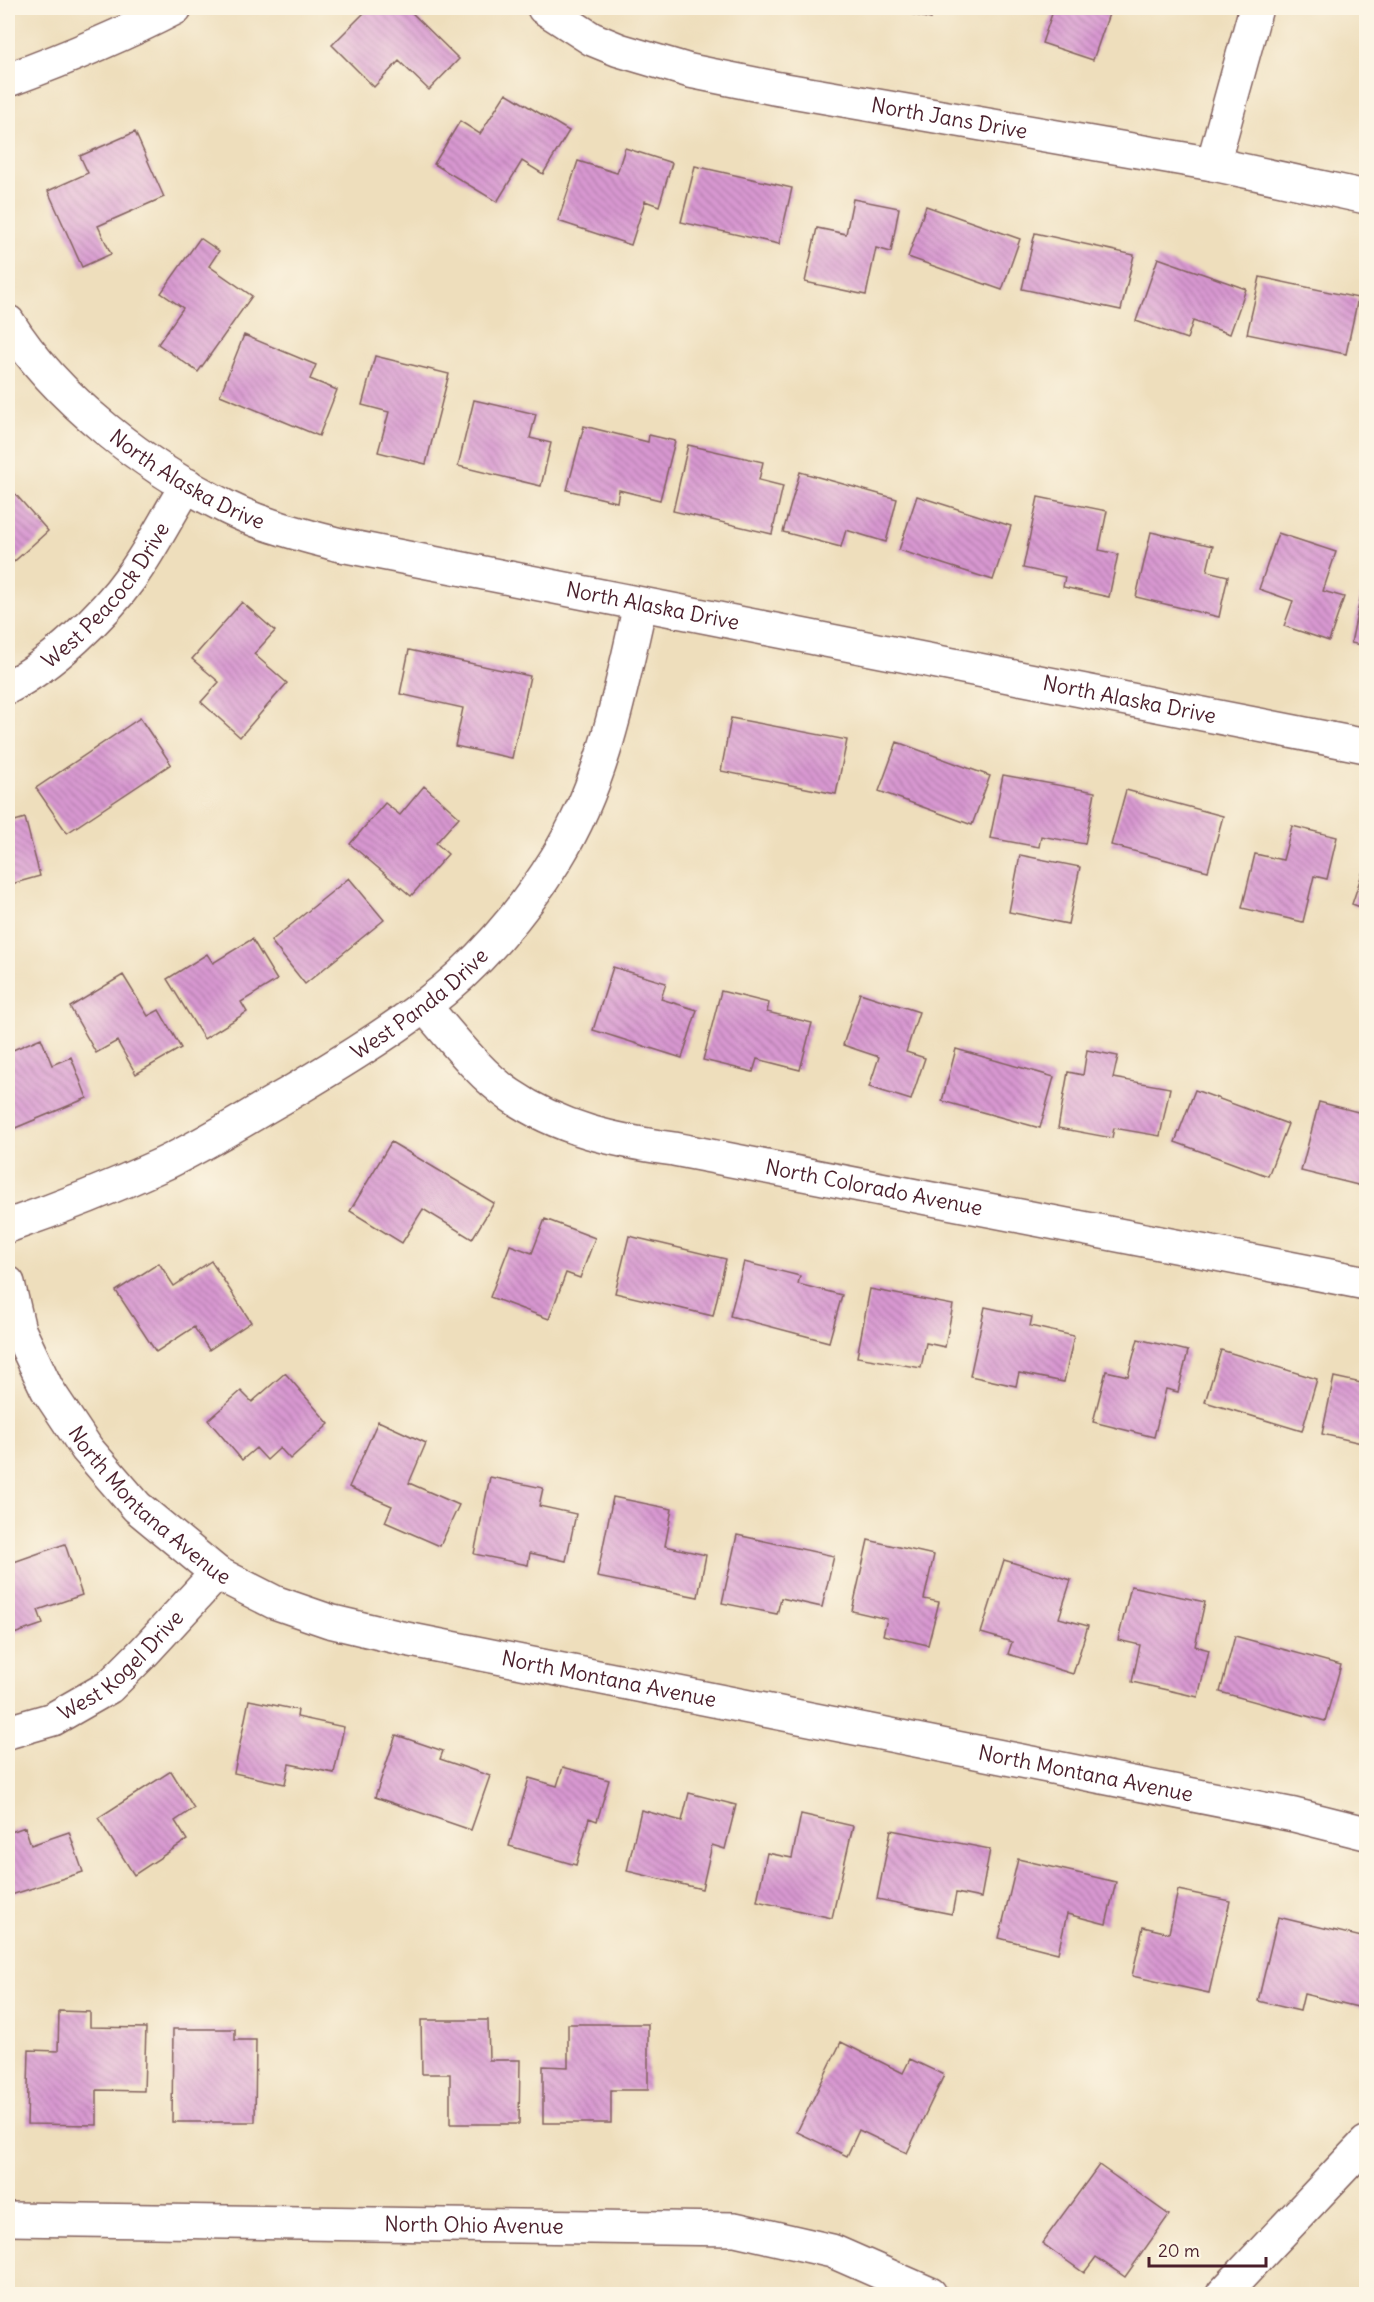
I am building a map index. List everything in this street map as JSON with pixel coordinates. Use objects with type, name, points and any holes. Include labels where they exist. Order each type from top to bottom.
[{"type":"street","points":[[8,80],[75,55],[176,8]]},
{"type":"street","name":"North Jans Drive","points":[[544,8],[592,39],[619,50],[690,70],[774,88],[1213,164],[1366,197]]},
{"type":"street","points":[[1213,164],[1256,8]]},
{"type":"street","name":"North Alaska Drive","points":[[8,322],[20,341],[70,397],[136,453],[187,485],[265,524],[336,544],[1366,746]]},
{"type":"street","name":"West Peacock Drive","points":[[8,687],[22,679],[90,626],[131,577],[187,485]]},
{"type":"street","name":"West Panda Drive","points":[[8,1226],[61,1208],[163,1164],[330,1069],[424,1006],[479,958],[519,911],[556,858],[588,796],[610,737],[640,605]]},
{"type":"street","name":"North Colorado Avenue","points":[[424,1006],[471,1059],[509,1094],[578,1130],[626,1143],[674,1149],[1366,1283]]},
{"type":"street","name":"North Montana Avenue","points":[[8,1283],[19,1330],[46,1389],[87,1449],[137,1507],[217,1572],[285,1606],[329,1621],[401,1638],[1294,1815],[1366,1833]]},
{"type":"street","name":"West Kogel Drive","points":[[8,1732],[53,1719],[109,1687],[217,1572]]},
{"type":"street","points":[[1223,2295],[1366,2143]]},
{"type":"street","name":"North Ohio Avenue","points":[[8,2219],[735,2229],[832,2251],[930,2295]]},
{"type":"building","points":[[369,8],[407,8],[459,59],[429,90],[399,61],[374,87],[332,45]]},
{"type":"building","points":[[888,8],[934,8],[931,19]]},
{"type":"building","points":[[1054,8],[1111,8],[1093,60],[1042,43]]},
{"type":"building","points":[[506,93],[569,131],[543,174],[522,161],[497,202],[434,164],[460,121],[480,134]]},
{"type":"building","points":[[135,132],[164,197],[98,226],[111,254],[82,267],[48,191],[88,173],[80,156]]},
{"type":"building","points":[[625,148],[672,163],[659,206],[645,201],[631,245],[558,221],[578,161],[617,173]]},
{"type":"building","points":[[695,166],[792,188],[779,244],[681,222]]},
{"type":"building","points":[[853,199],[899,208],[891,252],[876,248],[866,295],[805,282],[817,228],[846,234]]},
{"type":"building","points":[[926,206],[1020,239],[1002,290],[908,257]]},
{"type":"building","points":[[1035,233],[1134,255],[1121,310],[1022,289]]},
{"type":"building","points":[[200,238],[219,251],[209,266],[252,296],[198,372],[158,344],[183,308],[161,293]]},
{"type":"building","points":[[1158,258],[1246,289],[1230,334],[1193,321],[1187,339],[1136,321]]},
{"type":"building","points":[[1260,277],[1358,298],[1346,354],[1247,334]]},
{"type":"building","points":[[244,335],[316,365],[310,379],[337,390],[319,436],[220,395]]},
{"type":"building","points":[[375,356],[449,374],[426,464],[378,452],[389,412],[362,405]]},
{"type":"building","points":[[474,400],[536,414],[530,438],[551,443],[541,486],[458,466]]},
{"type":"building","points":[[584,426],[648,442],[649,435],[675,441],[660,500],[619,490],[617,502],[567,490]]},
{"type":"building","points":[[688,445],[763,462],[759,480],[783,486],[772,534],[673,511]]},
{"type":"building","points":[[800,472],[897,499],[886,542],[846,530],[841,547],[783,532]]},
{"type":"building","points":[[10,488],[48,531],[8,567],[8,490]]},
{"type":"building","points":[[917,496],[1011,526],[993,580],[899,550]]},
{"type":"building","points":[[1038,497],[1107,511],[1099,550],[1118,554],[1109,597],[1063,587],[1065,577],[1023,568]]},
{"type":"building","points":[[1151,532],[1213,546],[1207,571],[1228,576],[1219,617],[1136,597]]},
{"type":"building","points":[[1278,533],[1336,552],[1323,591],[1344,597],[1329,641],[1284,626],[1293,601],[1259,589]]},
{"type":"building","points":[[1362,590],[1366,591],[1366,646],[1351,643]]},
{"type":"building","points":[[242,602],[275,631],[254,654],[287,683],[240,737],[201,702],[219,682],[192,659]]},
{"type":"building","points":[[409,650],[530,676],[512,758],[455,746],[463,708],[400,694]]},
{"type":"building","points":[[140,718],[171,764],[67,833],[36,788]]},
{"type":"building","points":[[731,718],[847,740],[836,794],[721,771]]},
{"type":"building","points":[[897,742],[990,776],[972,825],[879,791]]},
{"type":"building","points":[[1003,775],[1095,792],[1085,844],[1041,836],[1039,847],[990,838]]},
{"type":"building","points":[[424,786],[459,817],[436,843],[448,854],[411,896],[350,844],[385,803],[400,815]]},
{"type":"building","points":[[1126,790],[1223,816],[1208,871],[1111,845]]},
{"type":"building","points":[[25,818],[40,876],[8,885],[8,823]]},
{"type":"building","points":[[1292,826],[1337,837],[1327,879],[1314,876],[1303,922],[1242,908],[1255,854],[1283,860]]},
{"type":"building","points":[[1020,855],[1080,867],[1068,924],[1009,912]]},
{"type":"building","points":[[1366,862],[1366,909],[1352,904]]},
{"type":"building","points":[[349,878],[384,920],[305,984],[271,941]]},
{"type":"building","points":[[252,939],[277,980],[241,1002],[247,1012],[204,1039],[167,979],[207,954],[213,963]]},
{"type":"building","points":[[613,967],[666,983],[661,999],[697,1010],[682,1058],[593,1030]]},
{"type":"building","points":[[123,975],[148,1016],[159,1010],[181,1048],[136,1074],[117,1041],[96,1053],[70,1007]]},
{"type":"building","points":[[721,991],[769,1003],[767,1012],[812,1023],[800,1070],[757,1059],[753,1072],[703,1060]]},
{"type":"building","points":[[860,993],[919,1012],[906,1052],[925,1058],[911,1100],[869,1087],[879,1057],[843,1045]]},
{"type":"building","points":[[41,1038],[52,1065],[71,1057],[87,1098],[8,1131],[8,1052]]},
{"type":"building","points":[[956,1049],[1054,1077],[1040,1128],[942,1101]]},
{"type":"building","points":[[1087,1050],[1118,1056],[1113,1078],[1170,1088],[1160,1136],[1114,1128],[1112,1138],[1058,1128],[1068,1072],[1083,1075]]},
{"type":"building","points":[[1195,1090],[1288,1124],[1268,1176],[1175,1142]]},
{"type":"building","points":[[1319,1102],[1366,1114],[1366,1187],[1301,1171]]},
{"type":"building","points":[[391,1142],[494,1203],[472,1239],[423,1209],[402,1243],[350,1211]]},
{"type":"building","points":[[545,1219],[595,1238],[580,1278],[566,1273],[549,1319],[490,1297],[510,1245],[532,1253]]},
{"type":"building","points":[[629,1236],[726,1259],[713,1316],[615,1293]]},
{"type":"building","points":[[211,1261],[251,1322],[209,1350],[194,1327],[156,1352],[116,1291],[159,1263],[174,1286]]},
{"type":"building","points":[[744,1262],[800,1276],[798,1284],[842,1295],[829,1342],[730,1316]]},
{"type":"building","points":[[870,1289],[953,1305],[945,1347],[926,1343],[921,1368],[857,1357]]},
{"type":"building","points":[[985,1307],[1032,1317],[1030,1326],[1074,1336],[1064,1382],[1019,1373],[1016,1386],[970,1376]]},
{"type":"building","points":[[1138,1339],[1188,1351],[1178,1392],[1166,1389],[1154,1437],[1093,1422],[1106,1371],[1128,1376]]},
{"type":"building","points":[[1221,1350],[1317,1379],[1302,1431],[1205,1402]]},
{"type":"building","points":[[285,1373],[329,1424],[290,1459],[280,1448],[267,1460],[256,1448],[242,1460],[208,1420],[241,1391],[252,1402]]},
{"type":"building","points":[[1334,1377],[1366,1384],[1366,1444],[1322,1434]]},
{"type":"building","points":[[378,1421],[426,1443],[409,1483],[459,1505],[440,1546],[385,1522],[392,1506],[349,1487]]},
{"type":"building","points":[[490,1477],[543,1488],[539,1506],[576,1514],[566,1561],[530,1553],[528,1565],[474,1554]]},
{"type":"building","points":[[613,1497],[672,1509],[665,1546],[706,1555],[698,1597],[597,1577]]},
{"type":"building","points":[[737,1535],[834,1556],[822,1607],[781,1598],[777,1614],[722,1603]]},
{"type":"building","points":[[868,1540],[934,1555],[924,1599],[939,1602],[928,1645],[883,1635],[887,1619],[852,1611]]},
{"type":"building","points":[[65,1544],[82,1595],[38,1610],[43,1624],[8,1636],[8,1564]]},
{"type":"building","points":[[1004,1560],[1071,1580],[1059,1618],[1088,1626],[1073,1674],[1008,1654],[1012,1642],[981,1633]]},
{"type":"building","points":[[1131,1586],[1205,1602],[1195,1646],[1209,1650],[1198,1697],[1132,1682],[1140,1645],[1118,1640]]},
{"type":"building","points":[[1235,1636],[1341,1665],[1325,1721],[1220,1692]]},
{"type":"building","points":[[1366,1658],[1366,1676],[1360,1674]]},
{"type":"building","points":[[249,1700],[298,1710],[297,1717],[344,1727],[334,1773],[289,1764],[285,1784],[234,1773]]},
{"type":"building","points":[[396,1735],[443,1751],[440,1759],[490,1776],[471,1830],[375,1797]]},
{"type":"building","points":[[563,1767],[609,1780],[597,1821],[589,1818],[576,1865],[509,1846],[529,1778],[557,1786]]},
{"type":"building","points":[[171,1771],[194,1808],[175,1821],[187,1840],[134,1875],[98,1818]]},
{"type":"building","points":[[689,1793],[736,1805],[725,1849],[712,1845],[702,1889],[627,1871],[641,1810],[682,1821]]},
{"type":"building","points":[[801,1814],[853,1826],[832,1918],[757,1901],[767,1853],[792,1858]]},
{"type":"building","points":[[25,1827],[31,1845],[69,1832],[83,1872],[8,1896],[8,1833]]},
{"type":"building","points":[[891,1830],[990,1849],[981,1898],[956,1893],[952,1914],[877,1899]]},
{"type":"building","points":[[1018,1859],[1116,1882],[1106,1924],[1067,1914],[1058,1953],[999,1938]]},
{"type":"building","points":[[1178,1890],[1230,1901],[1209,1993],[1132,1976],[1143,1927],[1169,1933]]},
{"type":"building","points":[[1278,1917],[1366,1938],[1366,2009],[1304,1994],[1300,2011],[1258,2001]]},
{"type":"building","points":[[59,2011],[90,2012],[90,2027],[146,2028],[144,2091],[97,2090],[97,2125],[27,2124],[29,2050],[58,2051]]},
{"type":"building","points":[[421,2020],[488,2020],[489,2060],[520,2060],[519,2124],[450,2124],[450,2074],[422,2074]]},
{"type":"building","points":[[568,2024],[648,2024],[648,2090],[611,2090],[611,2123],[543,2123],[543,2066],[568,2067]]},
{"type":"building","points":[[173,2029],[235,2029],[235,2040],[256,2040],[255,2122],[172,2122]]},
{"type":"building","points":[[841,2042],[903,2073],[910,2059],[944,2075],[907,2153],[859,2130],[847,2156],[797,2132]]},
{"type":"building","points":[[1099,2165],[1169,2215],[1125,2277],[1096,2257],[1084,2273],[1042,2243]]}]
